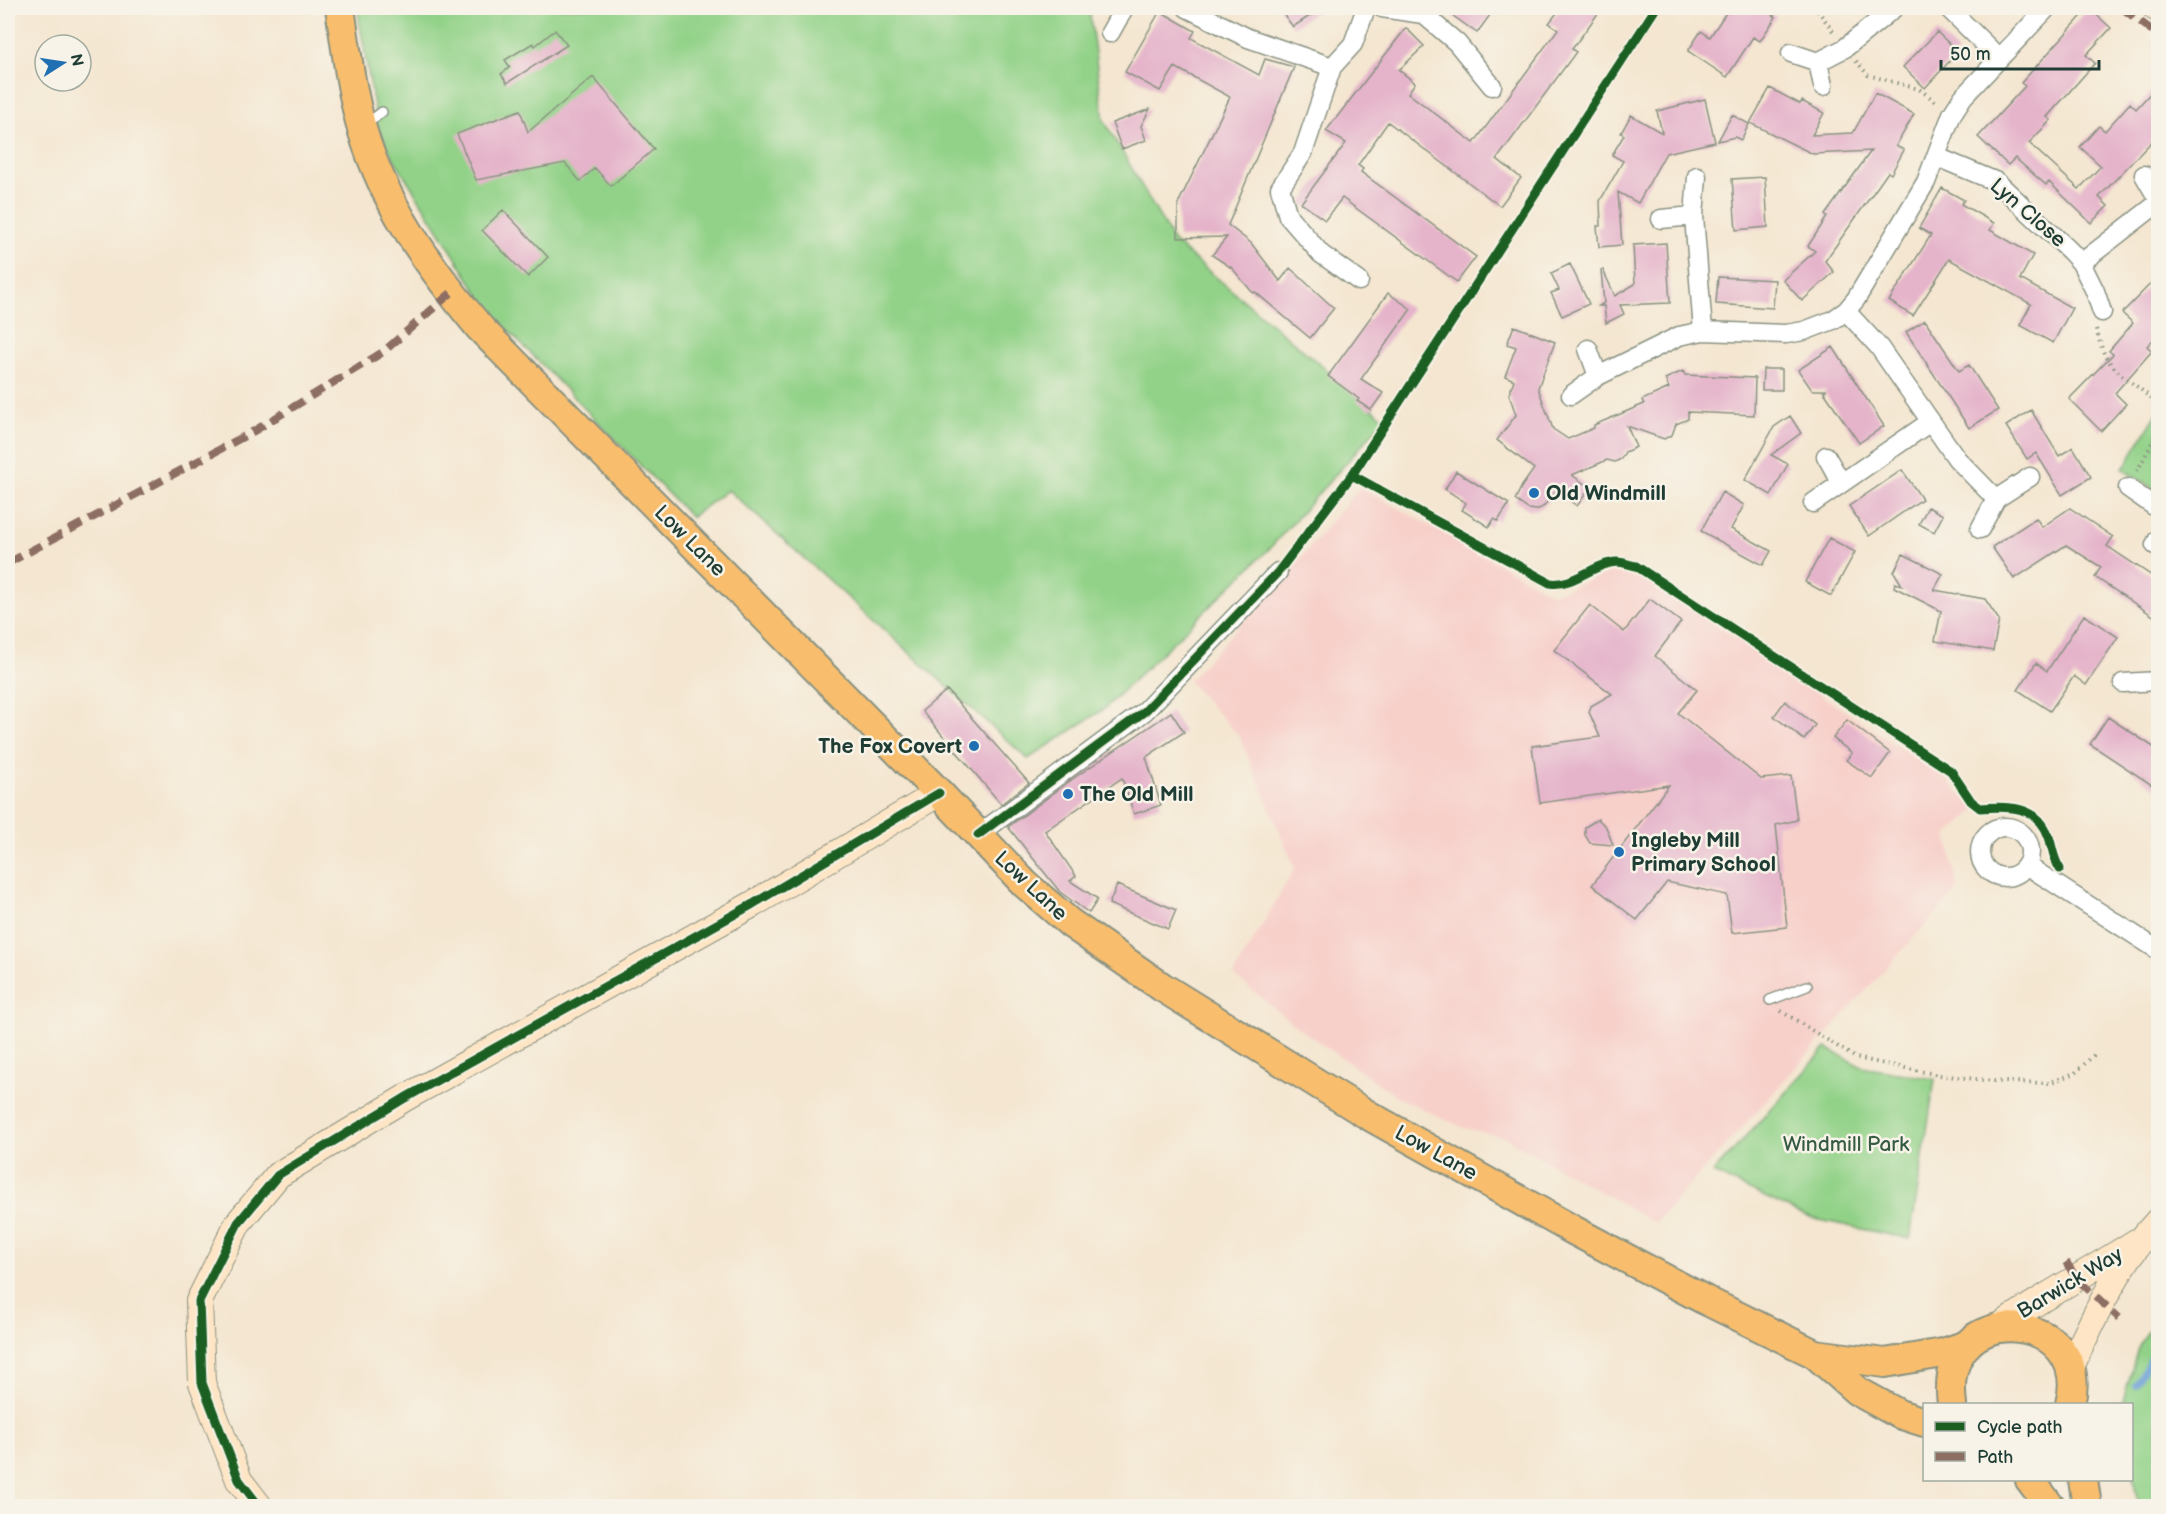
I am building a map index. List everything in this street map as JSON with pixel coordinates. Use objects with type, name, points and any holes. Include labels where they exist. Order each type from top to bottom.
[{"type":"main road","name":"Low Lane","points":[[340,8],[372,120],[386,192],[414,242],[451,293],[480,328],[939,793],[1025,884],[1070,923],[1182,999],[1368,1115],[1654,1273],[1815,1354],[1857,1391],[1899,1413],[1923,1422]]},
{"type":"main road","points":[[1999,1327],[2017,1326],[2034,1330],[2050,1340],[2062,1353],[2071,1393]]},
{"type":"main road","name":"Low Lane","points":[[1815,1354],[1885,1363],[1943,1353],[1967,1345],[1981,1334],[1999,1327]]},
{"type":"main road","points":[[1953,1403],[1950,1383],[1955,1363],[1967,1345]]},
{"type":"main road","points":[[2031,1481],[2050,1506]]},
{"type":"main road","points":[[2083,1481],[2087,1506]]},
{"type":"street","points":[[1110,33],[1124,8]]},
{"type":"street","points":[[1187,8],[1248,38],[1332,67]]},
{"type":"street","points":[[1359,281],[1321,254],[1288,216],[1280,188],[1304,153],[1332,67],[1353,44],[1366,8]]},
{"type":"street","points":[[1382,8],[1424,14],[1457,43],[1492,86]]},
{"type":"street","points":[[1791,53],[1818,62],[1845,48],[1894,8]]},
{"type":"street","points":[[1948,8],[1999,58]]},
{"type":"street","points":[[1570,394],[1599,376],[1679,336],[1703,331],[1786,334],[1817,327],[1846,311],[1856,299],[1926,182],[1952,114],[1977,80],[2047,8]]},
{"type":"street","points":[[1818,62],[1823,86]]},
{"type":"street","name":"Lyn Close","points":[[1937,157],[1997,182],[2081,263],[2095,291],[2102,312]]},
{"type":"street","name":"Lyn Close","points":[[2081,263],[2158,201],[2144,175]]},
{"type":"street","points":[[1697,176],[1694,216],[1703,331]]},
{"type":"street","points":[[1661,219],[1694,216]]},
{"type":"street","points":[[1846,311],[1879,347],[1957,459],[1996,499]]},
{"type":"street","points":[[1588,349],[1599,376]]},
{"type":"street","points":[[1813,503],[1930,423]]},
{"type":"street","points":[[1826,456],[1841,482]]},
{"type":"street","points":[[1980,529],[1996,499],[2030,477]]},
{"type":"street","points":[[2128,488],[2158,509]]},
{"type":"street","points":[[978,835],[1145,711],[1278,572]]},
{"type":"street","points":[[2123,683],[2158,681]]},
{"type":"street","points":[[259,1506],[238,1480],[202,1383],[199,1301],[238,1223],[278,1174],[405,1098],[753,904],[939,793]]},
{"type":"street","points":[[2026,865],[2158,950]]},
{"type":"street","name":"Barwick Way","points":[[1999,1327],[2150,1230]]},
{"type":"street","name":"Barwick Way","points":[[2071,1393],[2099,1307],[2150,1230]]},
{"type":"lane","points":[[1770,1000],[1807,986]]},
{"type":"path","points":[[1812,8],[1819,12],[1868,75],[1919,89],[1952,114]]},
{"type":"path","points":[[2102,312],[2093,315],[2102,349],[2110,363],[2146,393],[2158,409]]},
{"type":"path","points":[[2128,488],[2158,432]]},
{"type":"path","points":[[1770,1000],[1778,1009],[1856,1058],[1939,1075],[2003,1082],[2049,1083],[2075,1073],[2096,1053]]},
{"type":"shaded area","name":"Ingleby Mill Primary School","points":[[1360,487],[1553,594],[1612,572],[1648,580],[1945,778],[1976,810],[1947,835],[1958,889],[1655,1223],[1504,1137],[1464,1128],[1399,1098],[1297,1027],[1233,975],[1295,868],[1239,736],[1188,681],[1285,577]]},
{"type":"green space","points":[[357,8],[1089,8],[1104,120],[1174,242],[1385,419],[1270,548],[1104,709],[1028,759],[728,490],[691,517],[489,311],[379,135]]},
{"type":"green space","points":[[2158,412],[2158,483],[2154,489],[2123,469]]},
{"type":"green space","name":"Windmill Park","points":[[1826,1048],[1862,1067],[1935,1079],[1910,1239],[1810,1218],[1713,1173]]},
{"type":"green space","points":[[2158,1316],[2158,1506],[2138,1506],[2133,1476],[2133,1403],[2122,1403],[2138,1348]]},
{"type":"building","points":[[1279,8],[1322,8],[1293,27]]},
{"type":"building","points":[[1442,8],[1480,8],[1490,15],[1477,33]]},
{"type":"building","points":[[1561,8],[1602,8],[1572,49],[1576,52],[1497,159],[1521,178],[1500,206],[1388,122],[1358,165],[1363,169],[1361,172],[1476,257],[1457,282],[1342,198],[1325,220],[1301,203],[1346,143],[1326,131],[1406,28],[1424,46],[1399,70],[1415,83],[1408,93],[1474,143],[1558,29],[1549,23]]},
{"type":"building","points":[[1729,8],[1762,8],[1776,17],[1760,41],[1753,37],[1727,77],[1688,51],[1701,31],[1710,37]]},
{"type":"building","points":[[2089,8],[2111,28],[2086,55],[2095,63],[2047,117],[2051,120],[2029,143],[2079,189],[2101,166],[2080,147],[2099,126],[2105,131],[2130,103],[2136,109],[2158,85],[2158,135],[2099,197],[2108,206],[2091,223],[2049,182],[2046,185],[2015,158],[2008,165],[1978,137],[2025,86],[2021,83]]},
{"type":"building","points":[[1160,11],[1195,31],[1191,38],[1259,75],[1265,59],[1294,67],[1228,225],[1251,243],[1280,281],[1290,268],[1334,308],[1310,338],[1255,292],[1253,293],[1232,268],[1212,255],[1227,237],[1178,238],[1178,204],[1230,97],[1175,67],[1160,91],[1125,72]]},
{"type":"building","points":[[555,30],[567,45],[507,83],[501,74],[510,67],[505,60],[533,43],[535,46]]},
{"type":"building","points":[[1937,32],[1958,52],[1925,88],[1903,67]]},
{"type":"building","points":[[593,77],[654,149],[611,186],[595,168],[580,181],[565,163],[476,180],[457,134],[520,110],[528,132]]},
{"type":"building","points":[[1770,88],[1800,104],[1802,101],[1824,113],[1812,135],[1853,133],[1875,93],[1914,114],[1896,146],[1904,150],[1891,174],[1888,172],[1825,261],[1834,272],[1802,301],[1783,280],[1815,251],[1808,246],[1827,217],[1825,215],[1871,151],[1813,154],[1750,123]]},
{"type":"building","points":[[1705,99],[1715,142],[1666,153],[1638,203],[1618,192],[1622,245],[1599,247],[1597,226],[1601,226],[1600,201],[1623,161],[1612,155],[1624,135],[1621,133],[1631,115],[1662,133],[1657,111]]},
{"type":"building","points":[[1150,109],[1141,126],[1146,140],[1122,149],[1112,123]]},
{"type":"building","points":[[1732,115],[1749,124],[1741,140],[1735,137],[1718,141]]},
{"type":"building","points":[[1765,177],[1768,227],[1736,230],[1732,179]]},
{"type":"building","points":[[1942,188],[1964,200],[1961,204],[1994,223],[1990,230],[2033,255],[2020,279],[2072,308],[2053,343],[2020,325],[2031,304],[1949,259],[1913,316],[1889,301],[1931,235],[1919,228]]},
{"type":"building","points":[[503,210],[548,257],[528,277],[482,230]]},
{"type":"building","points":[[1666,243],[1670,303],[1620,305],[1624,314],[1606,323],[1604,306],[1599,306],[1604,303],[1601,270],[1615,296],[1635,284],[1633,245]]},
{"type":"building","points":[[1570,264],[1589,304],[1562,316],[1551,293],[1559,290],[1551,273]]},
{"type":"building","points":[[2158,276],[2158,335],[2147,346],[2152,351],[2115,393],[2126,404],[2101,431],[2069,399],[2113,354],[2109,351],[2133,323],[2122,313]]},
{"type":"building","points":[[1718,277],[1775,280],[1773,308],[1716,304]]},
{"type":"building","points":[[1388,293],[1411,309],[1361,379],[1383,393],[1371,410],[1328,376]]},
{"type":"building","points":[[1925,320],[1959,371],[1969,365],[1998,410],[1969,428],[1906,332]]},
{"type":"building","points":[[1514,326],[1555,342],[1538,388],[1553,429],[1568,439],[1594,428],[1594,425],[1644,404],[1642,400],[1669,388],[1665,379],[1683,371],[1685,375],[1755,378],[1754,415],[1688,412],[1688,419],[1676,424],[1672,435],[1664,439],[1627,426],[1636,447],[1625,452],[1621,459],[1615,462],[1607,460],[1572,475],[1590,488],[1577,506],[1556,491],[1543,507],[1536,510],[1528,509],[1515,500],[1534,469],[1497,440],[1516,415],[1509,394],[1514,380],[1505,376],[1516,347],[1507,344]]},
{"type":"building","points":[[1833,347],[1884,426],[1859,443],[1824,392],[1826,390],[1812,390],[1798,370]]},
{"type":"building","points":[[1763,369],[1782,369],[1782,390],[1762,390]]},
{"type":"building","points":[[2031,410],[2059,456],[2073,447],[2091,477],[2062,495],[2036,453],[2027,459],[2006,426]]},
{"type":"building","points":[[1790,416],[1801,433],[1771,455],[1788,464],[1771,495],[1745,480],[1774,427]]},
{"type":"building","points":[[1902,470],[1922,499],[1869,536],[1849,506]]},
{"type":"building","points":[[1456,471],[1509,504],[1498,521],[1494,519],[1489,527],[1462,510],[1466,503],[1445,489]]},
{"type":"building","points":[[1722,492],[1744,505],[1731,529],[1771,551],[1763,565],[1701,531]]},
{"type":"building","points":[[1928,507],[1943,515],[1934,532],[1919,524]]},
{"type":"building","points":[[2070,508],[2113,537],[2107,546],[2158,580],[2158,619],[2095,577],[2101,567],[2066,545],[2014,579],[1992,547],[2036,518],[2042,527]]},
{"type":"building","points":[[1829,538],[1855,552],[1831,596],[1805,582]]},
{"type":"building","points":[[1903,554],[1943,574],[1934,590],[1985,599],[1999,620],[1993,651],[1935,641],[1941,611],[1894,587],[1895,583],[1902,585],[1894,572]]},
{"type":"building","points":[[1650,599],[1681,622],[1655,656],[1697,690],[1678,713],[1761,779],[1791,776],[1797,820],[1776,825],[1787,927],[1732,933],[1727,895],[1667,882],[1637,920],[1592,885],[1669,785],[1540,803],[1532,746],[1600,737],[1589,712],[1591,706],[1612,694],[1554,650],[1590,605],[1624,632]]},
{"type":"building","points":[[2084,615],[2118,637],[2086,685],[2074,676],[2050,711],[2018,690],[2036,663],[2047,671]]},
{"type":"building","name":"The Fox Covert","points":[[947,690],[1029,783],[1001,804],[922,711]]},
{"type":"building","points":[[1785,701],[1815,725],[1804,740],[1774,716]]},
{"type":"building","points":[[1171,712],[1184,732],[1146,757],[1161,805],[1134,814],[1122,778],[1045,831],[1076,876],[1070,881],[1098,899],[1089,913],[1060,892],[1008,827],[1074,778]]},
{"type":"building","points":[[2108,717],[2158,750],[2158,789],[2090,744]]},
{"type":"building","points":[[1847,720],[1890,753],[1872,778],[1846,760],[1852,753],[1833,738]]},
{"type":"building","points":[[1598,819],[1606,827],[1613,845],[1590,843],[1585,835],[1585,827]]},
{"type":"building","points":[[1117,885],[1176,910],[1168,929],[1109,904]]},
{"type":"waterway","points":[[2135,1385],[2158,1347]]},
{"type":"marked path","points":[[2122,8],[2158,35]]},
{"type":"marked path","points":[[8,563],[254,431],[383,352],[451,293]]},
{"type":"marked path","points":[[2066,1262],[2077,1279],[2119,1318]]},
{"type":"cycle path","points":[[978,835],[1145,711],[1278,572],[1352,475],[1656,8]]},
{"type":"cycle path","points":[[1352,475],[1550,583],[1567,582],[1608,563],[1619,562],[1636,566],[1951,771],[1971,801],[1980,808],[2001,807],[2030,813],[2044,826],[2060,869]]},
{"type":"cycle path","points":[[259,1506],[239,1480],[202,1383],[199,1301],[238,1223],[278,1175],[405,1098],[753,904],[939,793]]},
{"type":"place","name":"Old Windmill","points":[[1534,493]]},
{"type":"place","name":"The Fox Covert","points":[[974,746]]},
{"type":"place","name":"The Old Mill","points":[[1068,794]]},
{"type":"place","name":"Ingleby Mill Primary School","points":[[1619,852]]}]
